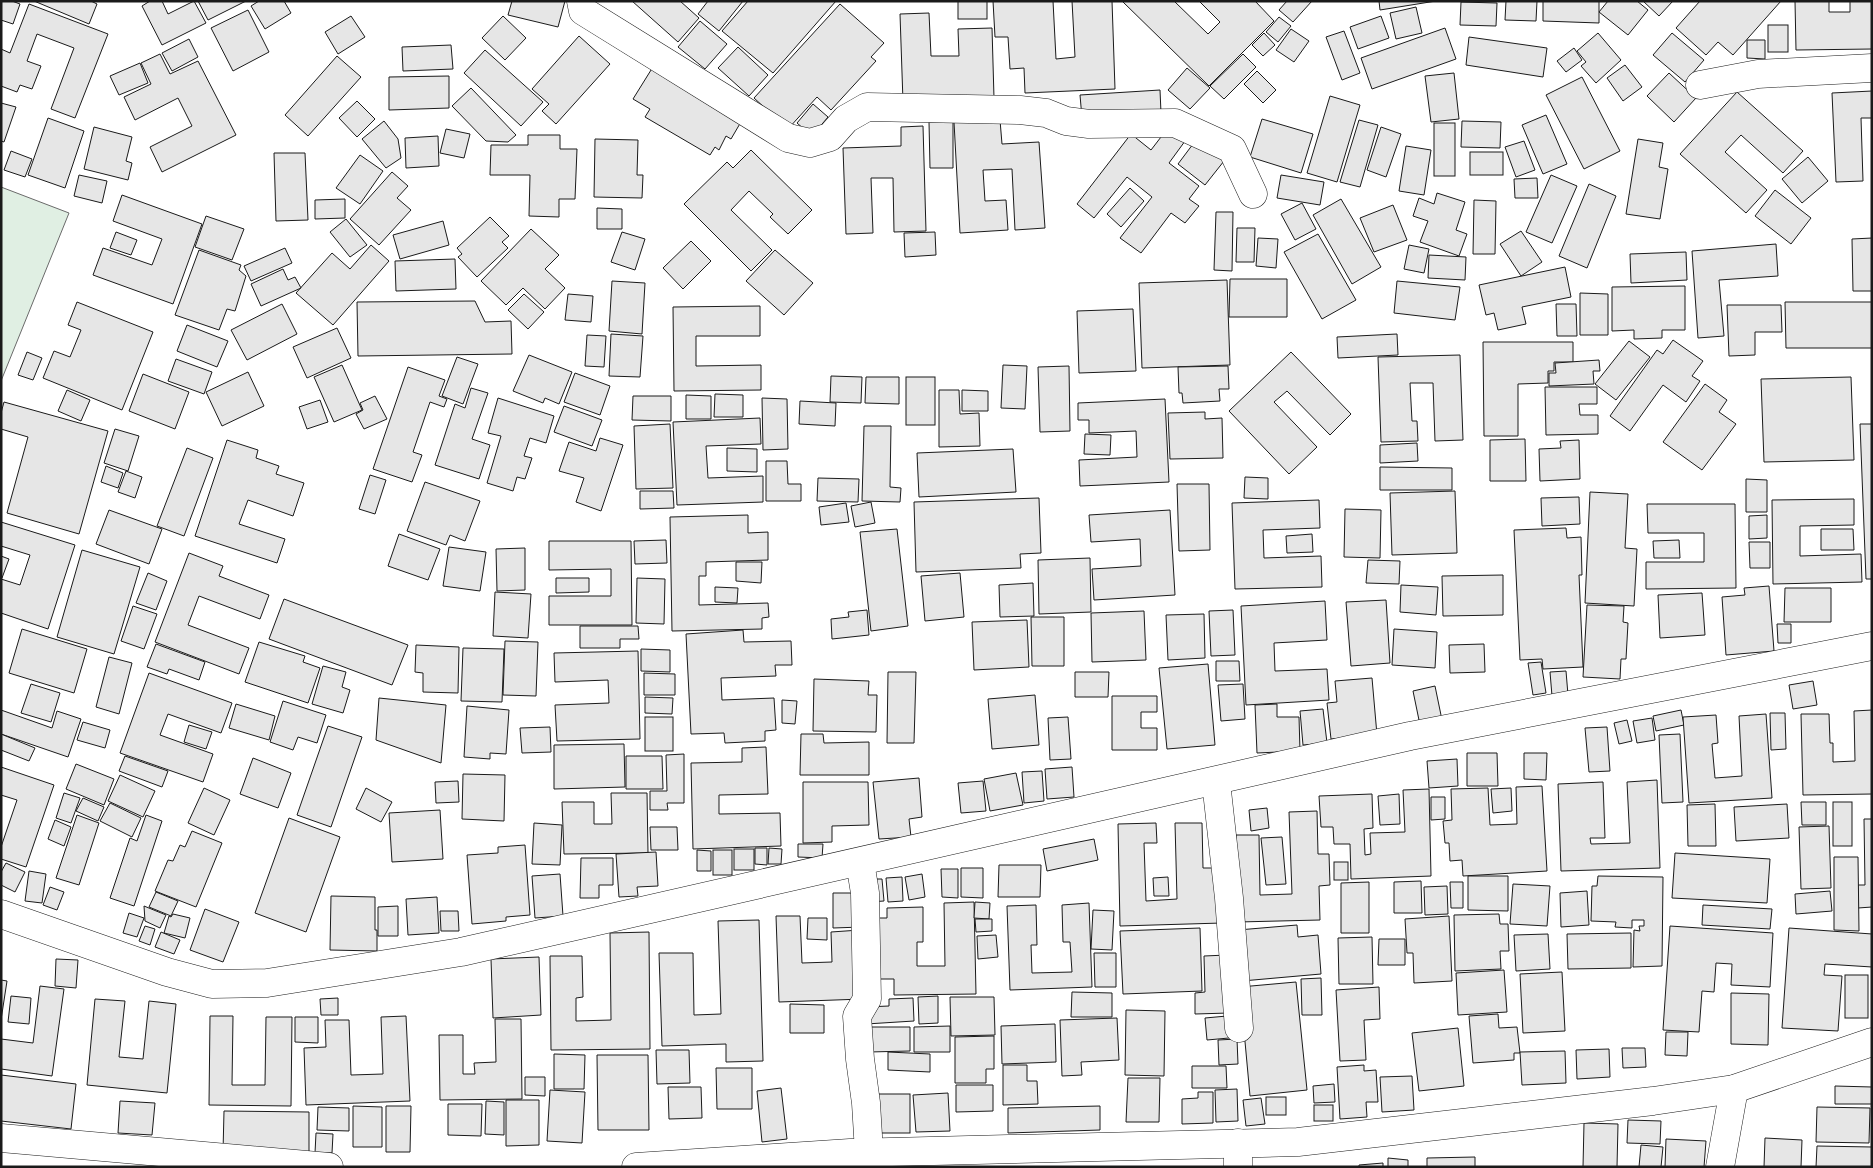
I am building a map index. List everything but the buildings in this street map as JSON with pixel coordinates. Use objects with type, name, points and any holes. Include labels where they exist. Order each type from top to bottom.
[{"type":"street","points":[[581,1],[583,12],[788,138],[810,143],[830,137],[846,119],[867,107],[1020,110],[1089,124],[1174,123],[1232,149],[1253,194]]},
{"type":"street","points":[[1700,85],[1758,74],[1872,68]]},
{"type":"street","points":[[1,914],[167,972],[212,984],[267,983],[461,952],[1216,782],[1410,736],[1872,646]]},
{"type":"street","points":[[1216,782],[1229,898],[1239,1028]]},
{"type":"street","points":[[860,862],[865,892],[866,998],[857,1016],[869,1152]]},
{"type":"street","points":[[636,1167],[869,1152],[1238,1155],[1298,1142],[1653,1101],[1734,1089],[1872,1042]]},
{"type":"street","points":[[1720,1167],[1734,1089]]},
{"type":"street","points":[[1,1138],[330,1167]]},
{"type":"green space","points":[[1,187],[69,213],[1,381]]}]
